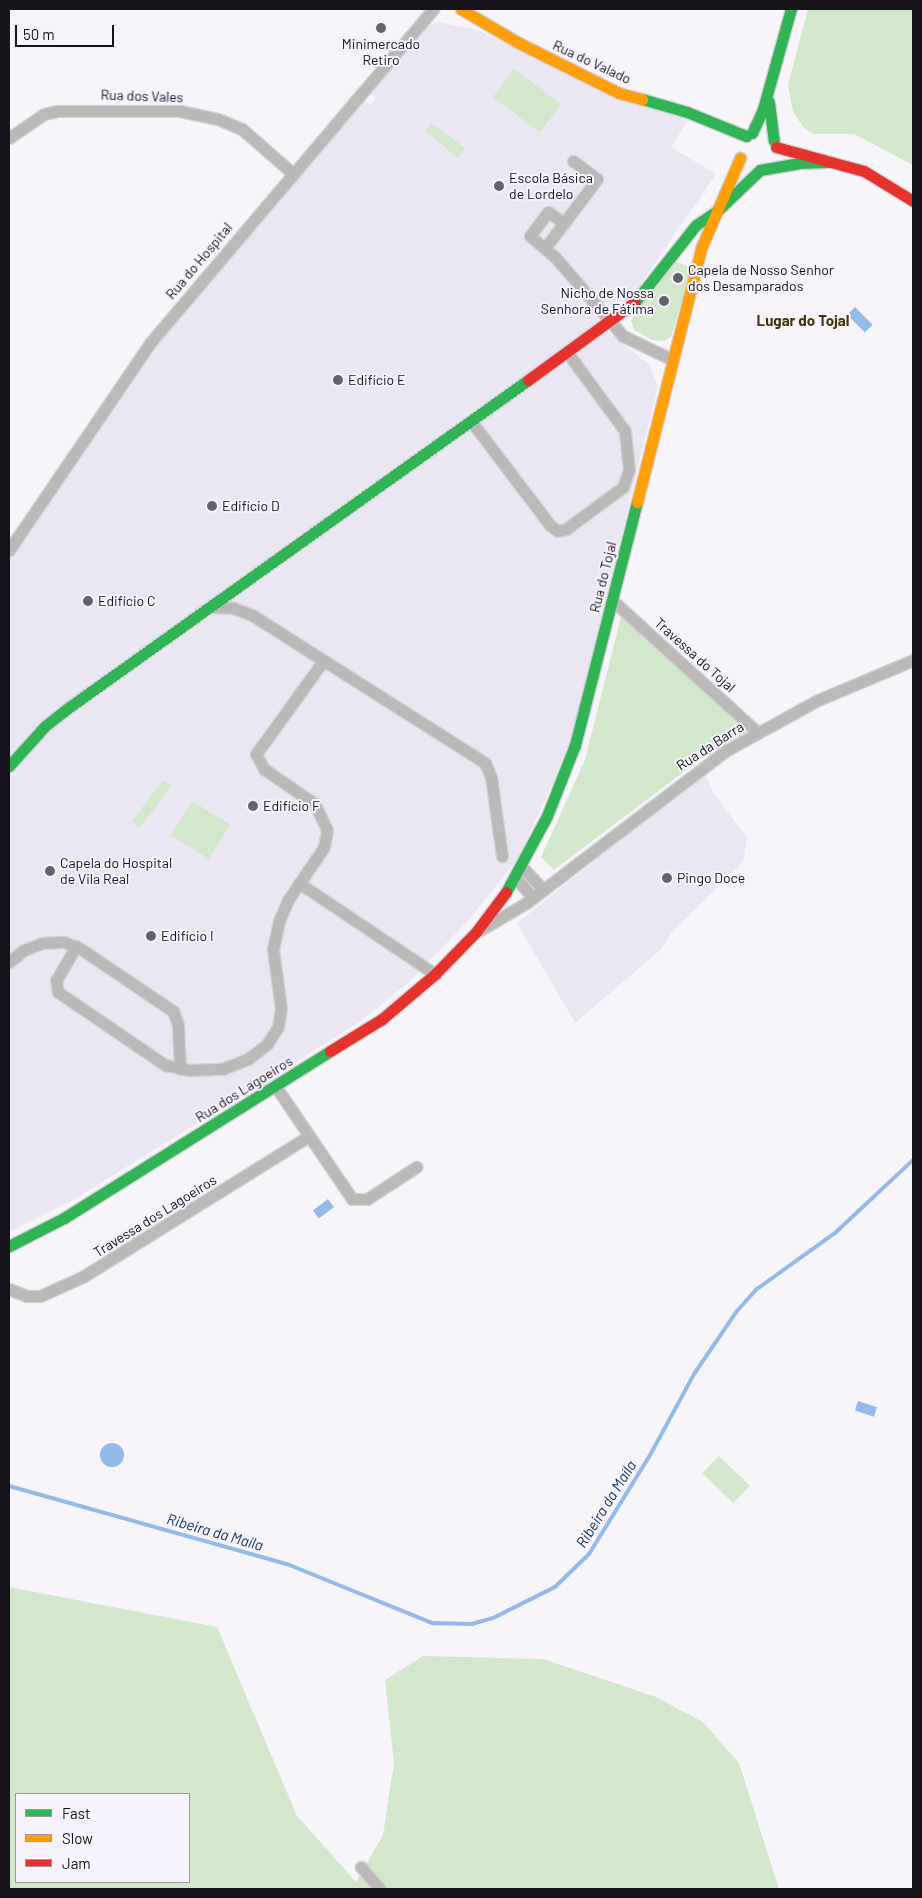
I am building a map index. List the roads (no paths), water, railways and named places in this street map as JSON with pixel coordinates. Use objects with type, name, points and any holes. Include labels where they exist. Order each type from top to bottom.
[{"type":"main road","name":"Rua do Valado","points":[[461,9],[519,43],[612,89],[688,112],[718,126],[749,134]]},
{"type":"main road","points":[[739,155],[761,115],[791,9]]},
{"type":"main road","points":[[9,766],[55,718],[609,322],[637,300],[696,225],[717,211],[775,159],[769,87]]},
{"type":"main road","points":[[718,126],[730,136],[748,168],[763,169],[828,162]]},
{"type":"main road","points":[[749,134],[764,133],[775,144],[789,153],[864,171],[913,201]]},
{"type":"main road","name":"Rua do Tojal","points":[[476,932],[515,877],[568,768],[704,240],[739,155]]},
{"type":"main road","name":"Rua dos Lagoeiros","points":[[9,1246],[49,1227],[382,1020],[435,974],[476,932]]},
{"type":"street","name":"Rua do Hospital","points":[[9,550],[150,343],[433,9]]},
{"type":"street","name":"Rua dos Vales","points":[[9,138],[37,118],[57,111],[180,111],[218,119],[242,129],[292,174]]},
{"type":"street","points":[[545,248],[597,178],[574,161]]},
{"type":"street","points":[[564,224],[548,212],[530,236],[545,248],[609,322],[631,342],[673,360]]},
{"type":"street","points":[[471,421],[550,525],[558,531],[566,529],[623,487],[629,470],[625,431],[567,352]]},
{"type":"street","name":"Travessa do Tojal","points":[[612,600],[758,732]]},
{"type":"street","points":[[210,606],[248,613],[488,766],[502,856]]},
{"type":"street","name":"Rua da Barra","points":[[476,932],[538,894],[705,765],[758,732],[833,693],[913,660]]},
{"type":"street","points":[[76,946],[56,980],[58,992],[161,1062],[180,1069],[207,1071],[232,1066],[255,1055],[271,1039],[281,1009],[274,956],[275,935],[283,908],[324,847],[325,821],[311,801],[260,766],[256,754],[323,661]]},
{"type":"street","points":[[521,866],[538,894]]},
{"type":"street","points":[[515,877],[538,894]]},
{"type":"street","points":[[299,883],[435,974]]},
{"type":"street","points":[[9,962],[24,950],[42,943],[59,941],[76,946],[173,1010],[178,1025],[180,1069]]},
{"type":"street","points":[[276,1086],[355,1201],[367,1199],[416,1167]]},
{"type":"street","name":"Travessa dos Lagoeiros","points":[[9,1289],[27,1296],[40,1296],[84,1276],[309,1136]]},
{"type":"street","points":[[361,1868],[380,1889]]},
{"type":"water","points":[[855,307],[873,325],[865,332],[847,315]]},
{"type":"water","points":[[328,1199],[334,1207],[319,1218],[313,1210]]},
{"type":"water","points":[[858,1401],[877,1407],[874,1417],[855,1411]]},
{"type":"water","points":[[112,1443],[121,1446],[124,1455],[121,1464],[112,1467],[103,1464],[100,1455],[103,1446]]},
{"type":"waterway","name":"Ribeira da Maíla","points":[[9,1486],[287,1564],[432,1623],[472,1624],[493,1618],[555,1587],[589,1554],[649,1457],[694,1374],[737,1311],[757,1289],[835,1233],[913,1160]]},
{"type":"place","name":"Minimercado Retiro","points":[[381,28]]},
{"type":"place","name":"Escola Básica de Lordelo","points":[[499,186]]},
{"type":"place","name":"Capela de Nosso Senhor dos Desamparados","points":[[678,278]]},
{"type":"place","name":"Nicho de Nossa Senhora de Fátima","points":[[664,301]]},
{"type":"place","name":"Edifício E","points":[[338,380]]},
{"type":"place","name":"Edifício D","points":[[212,506]]},
{"type":"place","name":"Edifício C","points":[[88,601]]},
{"type":"place","name":"Edifício F","points":[[253,806]]},
{"type":"place","name":"Capela do Hospital de Vila Real","points":[[50,871]]},
{"type":"place","name":"Pingo Doce","points":[[667,878]]},
{"type":"place","name":"Edifício I","points":[[151,936]]},
{"type":"district","name":"Lugar do Tojal","points":[[803,321]]}]
